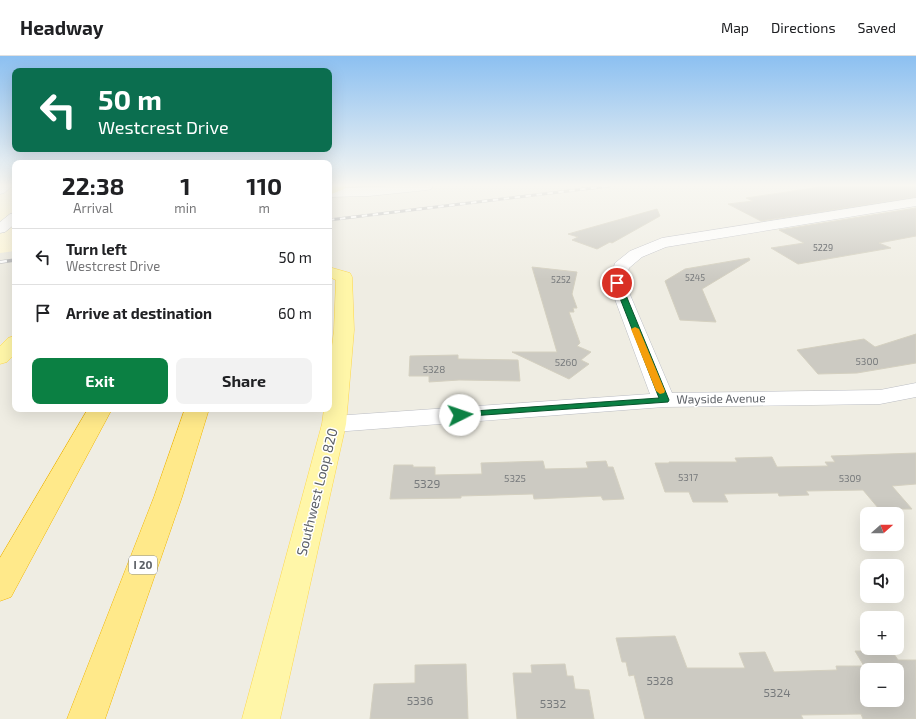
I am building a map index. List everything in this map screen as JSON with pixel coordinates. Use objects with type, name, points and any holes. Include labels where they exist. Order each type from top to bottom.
[{"type":"highway","points":[[0,587],[98,412]]},
{"type":"highway","name":"I 20","points":[[86,719],[168,497],[196,412]]},
{"type":"main road","name":"Southwest Loop 820","points":[[261,719],[334,424],[344,330],[344,277],[332,273]]},
{"type":"main road","points":[[0,358],[12,345]]},
{"type":"street","points":[[664,400],[617,283],[621,266],[636,254],[662,243],[823,217]]},
{"type":"street","points":[[2,236],[12,221]]},
{"type":"street","name":"Wayside Avenue","points":[[334,424],[664,400],[880,397],[916,390]]},
{"type":"shaded area","points":[[0,217],[12,217],[12,251],[0,253]]},
{"type":"building","points":[[629,217],[658,217],[612,243],[610,242],[597,249],[572,240],[578,237],[568,234]]},
{"type":"building","points":[[753,217],[787,217],[761,221]]},
{"type":"building","points":[[860,217],[916,217],[916,236],[879,243],[891,248],[798,264],[771,248],[804,243],[779,230]]},
{"type":"building","points":[[749,258],[750,260],[702,289],[716,322],[680,320],[665,281],[685,269]]},
{"type":"building","points":[[532,267],[577,272],[572,294],[577,308],[573,308],[574,312],[569,312],[580,343],[577,346],[591,352],[581,360],[589,364],[569,379],[512,352],[557,352]]},
{"type":"building","points":[[916,334],[916,363],[857,373],[818,374],[797,350],[864,339],[875,347]]},
{"type":"building","points":[[458,355],[458,359],[518,360],[520,381],[459,380],[429,382],[429,376],[409,376],[410,356]]},
{"type":"building","points":[[916,453],[916,484],[892,486],[912,509],[904,509],[904,507],[877,507],[863,490],[806,491],[809,495],[779,496],[778,493],[724,494],[728,502],[693,502],[689,492],[665,492],[655,463],[737,462],[735,458],[772,457],[777,467],[828,466],[825,462],[835,462],[831,456]]},
{"type":"building","points":[[543,461],[545,469],[588,468],[586,462],[606,461],[608,467],[613,467],[624,499],[603,500],[601,496],[534,499],[533,494],[461,496],[461,498],[390,499],[394,465],[435,467],[435,475],[482,474],[481,463]]},
{"type":"building","points":[[675,636],[687,668],[745,668],[739,653],[765,652],[774,672],[837,670],[836,666],[860,666],[860,707],[904,707],[904,663],[862,663],[855,651],[860,651],[860,655],[895,655],[898,660],[916,660],[916,719],[863,719],[861,714],[801,715],[803,719],[645,719],[634,675],[629,676],[626,662],[622,662],[616,638]]},
{"type":"building","points":[[466,664],[468,719],[370,719],[374,684],[415,683],[415,665]]},
{"type":"building","points":[[565,664],[567,676],[573,676],[575,689],[589,690],[594,719],[517,719],[513,673],[532,673],[531,665]]},
{"type":"railway","points":[[332,220],[354,217]]},
{"type":"railway","points":[[0,262],[12,260]]},
{"type":"slow traffic","points":[[635,329],[660,391]]},
{"type":"route","points":[[460,415],[664,400],[617,283]]}]
